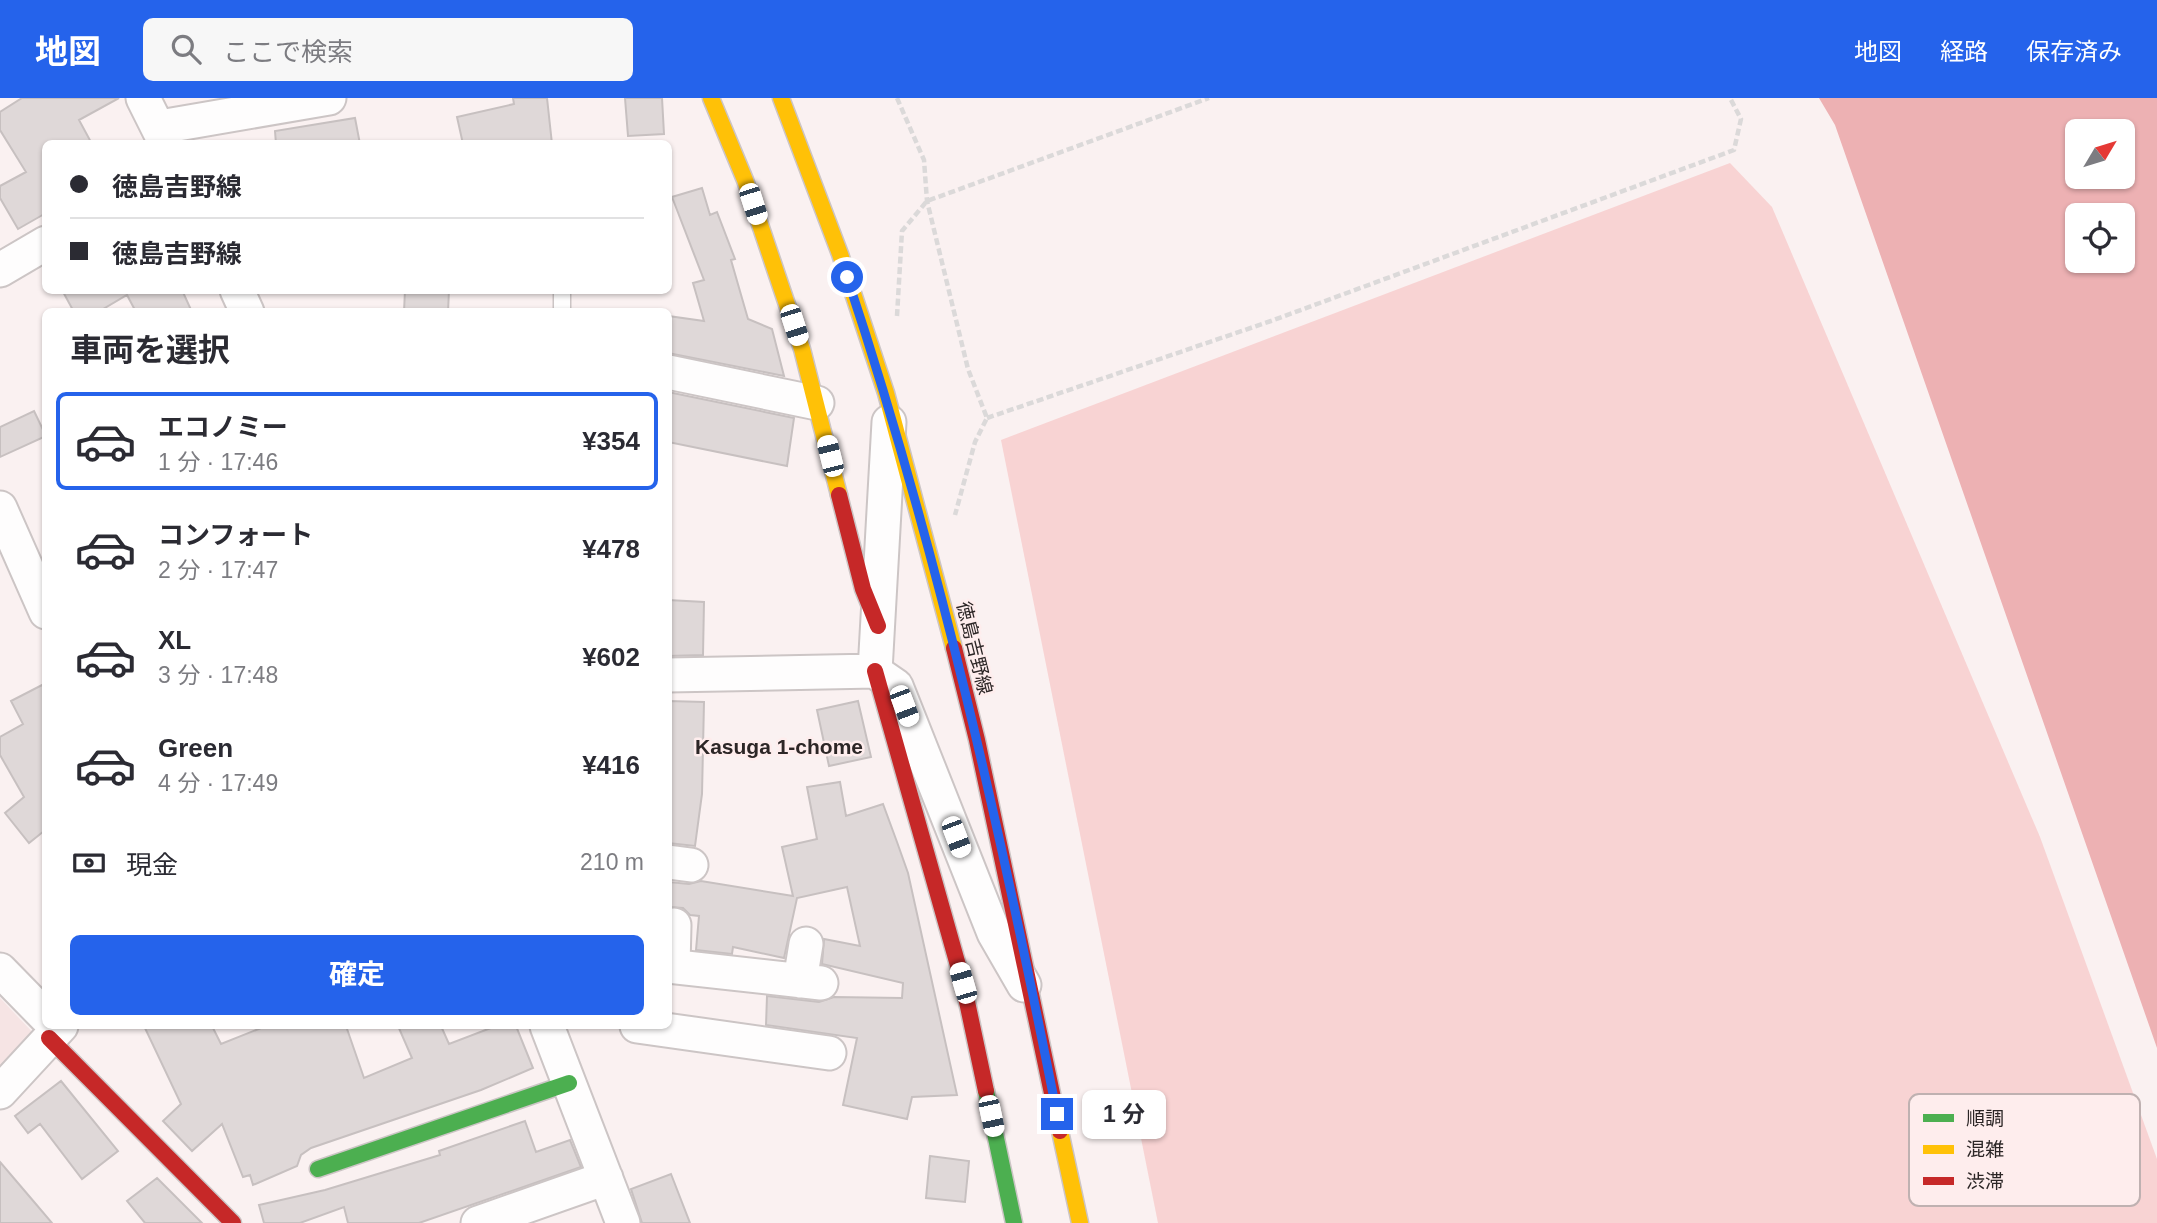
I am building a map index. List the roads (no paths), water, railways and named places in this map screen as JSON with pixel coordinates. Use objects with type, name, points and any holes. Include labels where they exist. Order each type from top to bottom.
[{"type":"street","points":[[143,98],[163,135],[329,98]]},
{"type":"street","points":[[711,98],[745,180],[817,403],[863,589],[878,626]]},
{"type":"street","name":"徳島吉野線","points":[[781,98],[840,254],[890,406],[977,740],[1080,1223]]},
{"type":"street","points":[[0,270],[42,245]]},
{"type":"street","points":[[672,373],[817,403]]},
{"type":"street","points":[[890,406],[875,671],[963,983],[1014,1223]]},
{"type":"street","points":[[0,508],[42,603]]},
{"type":"street","points":[[672,675],[875,671],[897,686],[994,933],[1035,1005]]},
{"type":"street","points":[[672,952],[674,925]]},
{"type":"street","points":[[672,966],[810,982],[806,944]]},
{"type":"street","points":[[0,970],[42,1015]]},
{"type":"street","points":[[0,1092],[51,1029]]},
{"type":"street","points":[[55,1029],[233,1223]]},
{"type":"street","points":[[548,1029],[623,1223]]},
{"type":"street","points":[[658,1029],[829,1053]]},
{"type":"street","points":[[318,1169],[569,1083]]},
{"type":"street","points":[[478,1223],[606,1178]]},
{"type":"district","name":"Kasuga 1-chome","points":[[779,747]]}]
